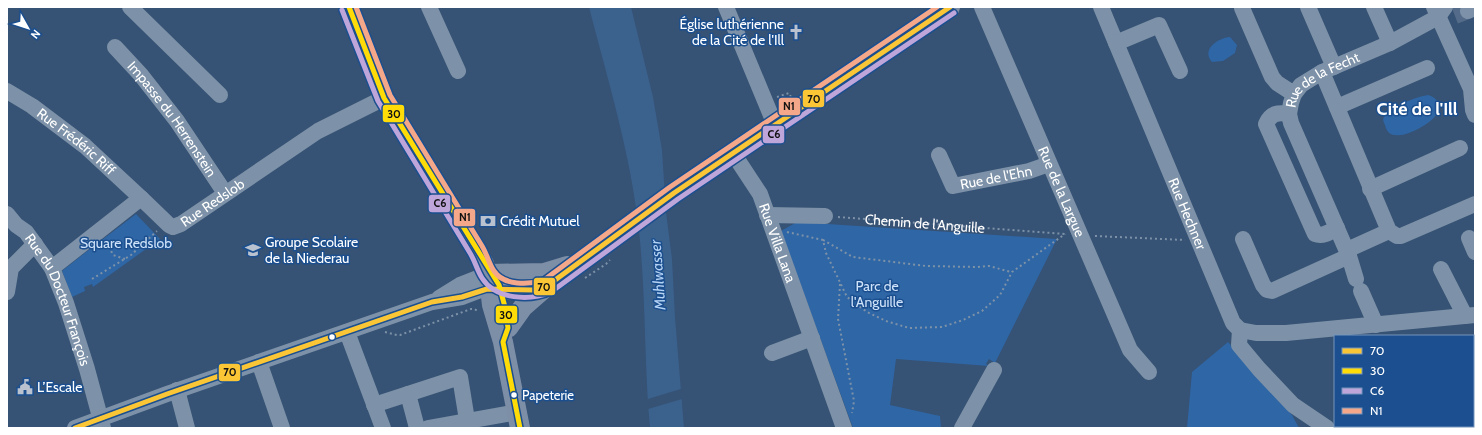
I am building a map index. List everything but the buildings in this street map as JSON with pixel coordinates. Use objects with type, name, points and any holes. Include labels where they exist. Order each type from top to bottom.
[{"type":"main road","points":[[349,7],[384,98],[505,307],[506,335],[518,420]]},
{"type":"main road","points":[[506,335],[519,311],[547,286],[587,256],[674,192],[775,125],[945,8]]},
{"type":"main road","points":[[492,283],[544,273],[571,264],[587,256]]},
{"type":"main road","points":[[492,283],[533,290],[547,286]]},
{"type":"street","points":[[130,7],[220,95]]},
{"type":"street","points":[[429,7],[458,71]]},
{"type":"street","points":[[726,7],[775,125]]},
{"type":"street","name":"Rue de la Largue","points":[[982,7],[1049,164],[1073,234],[1130,350],[1149,372]]},
{"type":"street","name":"Rue Hechner","points":[[1101,7],[1233,323],[1240,330],[1239,345],[1292,405],[1326,428]]},
{"type":"street","points":[[1308,7],[1328,70],[1337,107],[1389,231],[1396,236],[1401,236],[1475,204]]},
{"type":"street","points":[[1374,7],[1390,43]]},
{"type":"street","points":[[1242,8],[1272,77],[1277,83],[1294,94]]},
{"type":"street","points":[[1453,11],[1471,89],[1473,110],[1475,115]]},
{"type":"street","name":"Rue de la Fecht","points":[[1376,325],[1358,285],[1348,253],[1291,123],[1289,114],[1294,94],[1301,85],[1328,70],[1390,43],[1453,11]]},
{"type":"street","points":[[1116,43],[1160,25],[1180,71]]},
{"type":"street","name":"Impasse du Herrenstein","points":[[115,47],[177,121],[225,193]]},
{"type":"street","points":[[1337,107],[1427,68]]},
{"type":"street","name":"Rue Frédéric Riff","points":[[7,91],[32,106],[85,146],[141,198]]},
{"type":"street","name":"Rue Redslob","points":[[141,198],[166,223],[174,227],[181,224],[318,131],[384,98]]},
{"type":"street","points":[[1289,114],[1280,112],[1273,114],[1266,124],[1315,234],[1319,236],[1324,235],[1337,228]]},
{"type":"street","points":[[1370,188],[1460,148]]},
{"type":"street","name":"Rue Villa Lana","points":[[733,153],[760,194],[842,424]]},
{"type":"street","name":"Rue de l'Ehn","points":[[939,155],[953,186],[1029,171],[1049,164]]},
{"type":"street","points":[[52,268],[141,198]]},
{"type":"street","name":"Rue du Docteur François","points":[[7,214],[16,225],[26,232],[52,268],[68,310],[87,369],[101,423]]},
{"type":"street","points":[[767,215],[825,216]]},
{"type":"street","points":[[1243,239],[1263,285],[1267,290],[1272,291],[1389,231]]},
{"type":"street","points":[[7,292],[11,268],[35,244]]},
{"type":"street","points":[[1240,330],[1256,333],[1286,333],[1470,315],[1440,269]]},
{"type":"street","points":[[75,428],[101,423],[177,390],[432,302],[460,285],[492,283]]},
{"type":"street","points":[[346,332],[383,428]]},
{"type":"street","points":[[772,353],[812,338]]},
{"type":"street","points":[[259,362],[282,428]]},
{"type":"street","points":[[962,428],[994,370]]},
{"type":"street","points":[[374,405],[460,377],[467,420]]},
{"type":"street","points":[[177,390],[187,428]]},
{"type":"street","points":[[408,394],[417,428]]},
{"type":"street","name":"Rue Hechner","points":[[1292,405],[1306,428]]},
{"type":"street","points":[[428,428],[467,420],[494,422],[518,420]]},
{"type":"path","name":"Chemin de l'Anguille","points":[[825,216],[1184,241],[1196,237]]},
{"type":"path","points":[[110,222],[114,228],[107,243],[113,255],[125,259]]},
{"type":"path","points":[[92,280],[131,255],[166,223]]},
{"type":"path","points":[[773,230],[823,240],[853,257],[926,266],[989,266],[1012,272]]},
{"type":"path","points":[[823,240],[826,253],[847,297],[867,312],[886,321],[909,328],[942,327],[963,320],[982,311],[1000,295],[1012,272],[1073,234]]},
{"type":"path","points":[[380,332],[397,335],[471,309],[481,312],[492,283]]},
{"type":"path","points":[[840,284],[838,319],[854,401],[853,413],[842,424]]},
{"type":"green space","points":[[1230,37],[1237,45],[1235,53],[1223,61],[1212,62],[1209,58],[1209,49],[1216,42]]},
{"type":"green space","points":[[1428,95],[1435,98],[1439,105],[1439,110],[1432,120],[1406,134],[1390,134],[1383,120],[1387,113],[1404,103]]},
{"type":"green space","name":"Square Redslob","points":[[136,214],[160,239],[93,287],[92,284],[84,287],[85,291],[72,297],[62,271]]},
{"type":"green space","name":"Parc de l'Anguille","points":[[797,222],[1057,239],[995,363],[989,359],[986,364],[989,366],[896,359],[890,405],[940,416],[941,428],[853,428],[781,231]]},
{"type":"green space","points":[[1228,342],[1292,415],[1299,428],[1187,428],[1192,372]]},
{"type":"green space","points":[[1475,347],[1475,428],[1456,428],[1474,427]]},
{"type":"water","name":"Muhlwasser","points":[[589,7],[631,7],[653,97],[662,150],[666,212],[672,259],[684,428],[650,428],[641,256],[635,203],[625,146]]},
{"type":"pier","points":[[681,389],[682,399],[648,409],[648,399]]},
{"type":"tunnel","points":[[1455,16],[1468,11]]},
{"type":"transit line","name":"30","points":[[349,7],[384,98],[499,285],[505,307],[508,328],[503,342],[520,428]]},
{"type":"transit line","name":"N1","points":[[356,7],[390,95],[482,246],[494,271],[498,276],[510,282],[517,283],[531,283],[544,280],[670,187],[937,7]]},
{"type":"transit line","name":"70","points":[[75,428],[167,394],[432,302],[462,297],[487,289],[533,290],[547,286],[674,193],[950,7]]},
{"type":"transit line","name":"C6","points":[[342,10],[378,101],[470,253],[482,278],[496,291],[514,297],[533,297],[551,292],[678,199],[954,13]]},
{"type":"place","name":"Église luthérienne de la Cité de l'Ill","points":[[796,32]]},
{"type":"place","name":"Crédit Mutuel","points":[[488,221]]},
{"type":"place","name":"Groupe Scolaire de la Niederau","points":[[253,250]]},
{"type":"place","name":"L’Escale","points":[[25,387]]},
{"type":"place","name":"Papeterie","points":[[514,395]]},
{"type":"district","name":"Cité de l'Ill","points":[[1417,109]]}]
